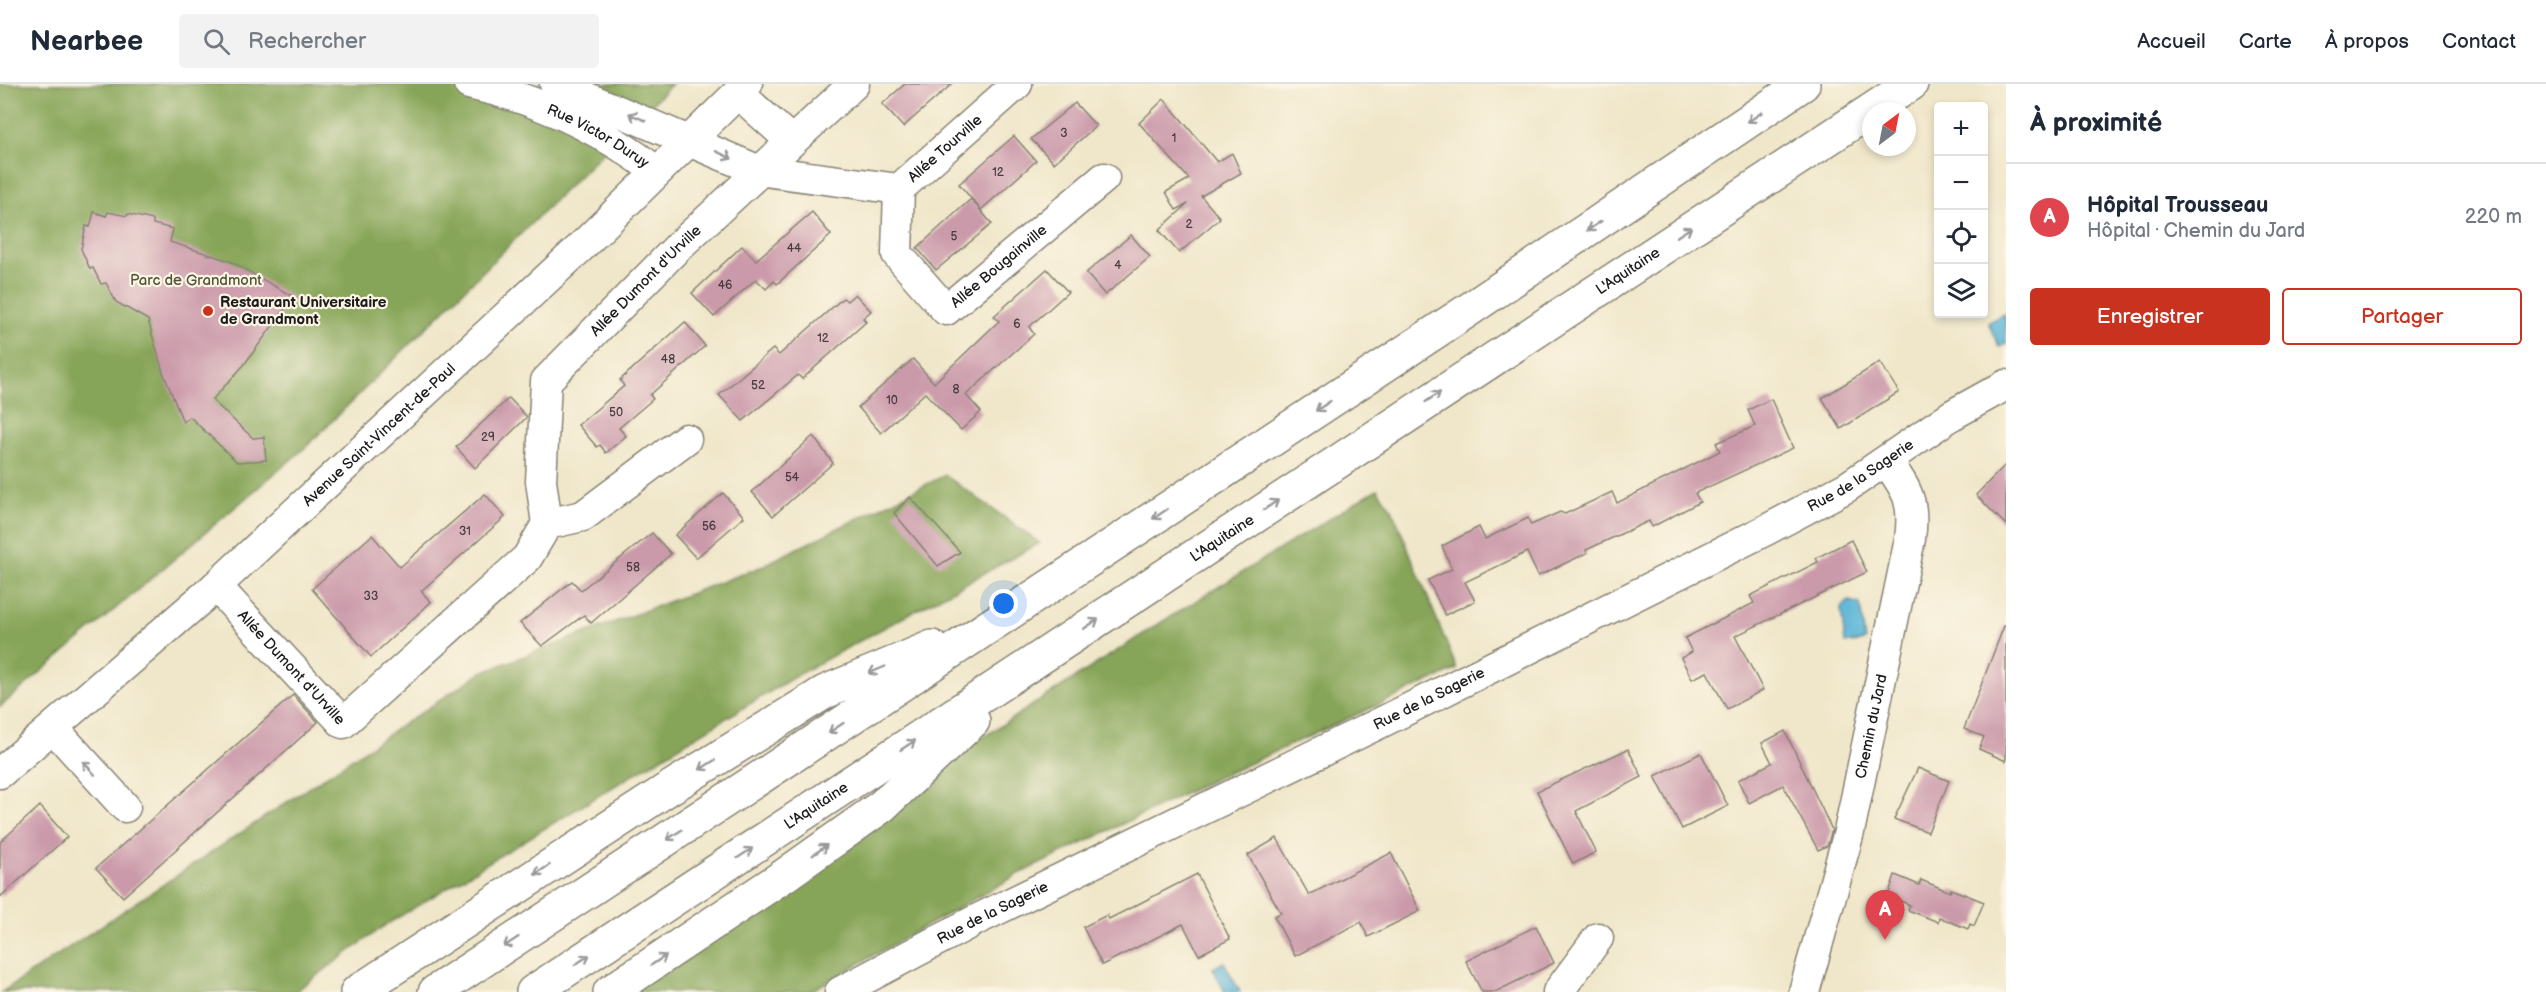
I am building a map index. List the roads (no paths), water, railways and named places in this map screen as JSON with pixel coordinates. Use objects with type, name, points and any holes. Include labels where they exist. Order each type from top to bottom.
[{"type":"highway","points":[[435,992],[1008,615],[1803,84]]},
{"type":"highway","name":"L'Aquitaine","points":[[533,992],[1911,84]]},
{"type":"highway","points":[[357,992],[668,789],[825,692],[1008,615]]},
{"type":"highway","points":[[610,992],[785,875],[882,806],[1042,657]]},
{"type":"street","name":"Rue Victor Duruy","points":[[470,84],[504,91],[540,104],[607,135],[656,171]]},
{"type":"street","name":"Rue Victor Duruy","points":[[555,84],[757,170]]},
{"type":"street","name":"Allée Dumont d'Urville","points":[[216,586],[343,723],[527,558],[547,524],[541,481],[546,381],[757,170],[854,84]]},
{"type":"street","name":"Allée Tourville","points":[[757,170],[899,189],[1017,84]]},
{"type":"street","name":"Avenue Saint-Vincent-de-Paul","points":[[0,773],[54,729],[216,586],[580,248],[742,89]]},
{"type":"street","points":[[742,89],[790,140]]},
{"type":"street","name":"Allée Bougainville","points":[[899,189],[897,254],[946,310],[1104,178]]},
{"type":"street","name":"Rue de la Sagerie","points":[[840,992],[976,920],[1394,716],[1757,534],[1847,487],[1887,462],[1952,415],[2006,385]]},
{"type":"street","points":[[547,524],[583,516],[686,439]]},
{"type":"street","name":"Chemin du Jard","points":[[1804,992],[1849,832],[1910,539],[1911,499],[1887,462]]},
{"type":"street","points":[[54,729],[125,807]]},
{"type":"street","points":[[1558,992],[1598,938]]},
{"type":"water","points":[[2005,314],[2006,344],[1999,347],[1988,322]]},
{"type":"water","points":[[1849,601],[1860,604],[1865,641],[1845,644],[1841,608]]},
{"type":"water","points":[[1224,962],[1240,992],[1225,992],[1213,968]]},
{"type":"place","name":"Restaurant Universitaire de Grandmont","points":[[208,311]]},
{"type":"place","name":"Hôpital Trousseau","points":[[1885,940]]},
{"type":"park label","name":"Parc de Grandmont","points":[[196,280]]}]
